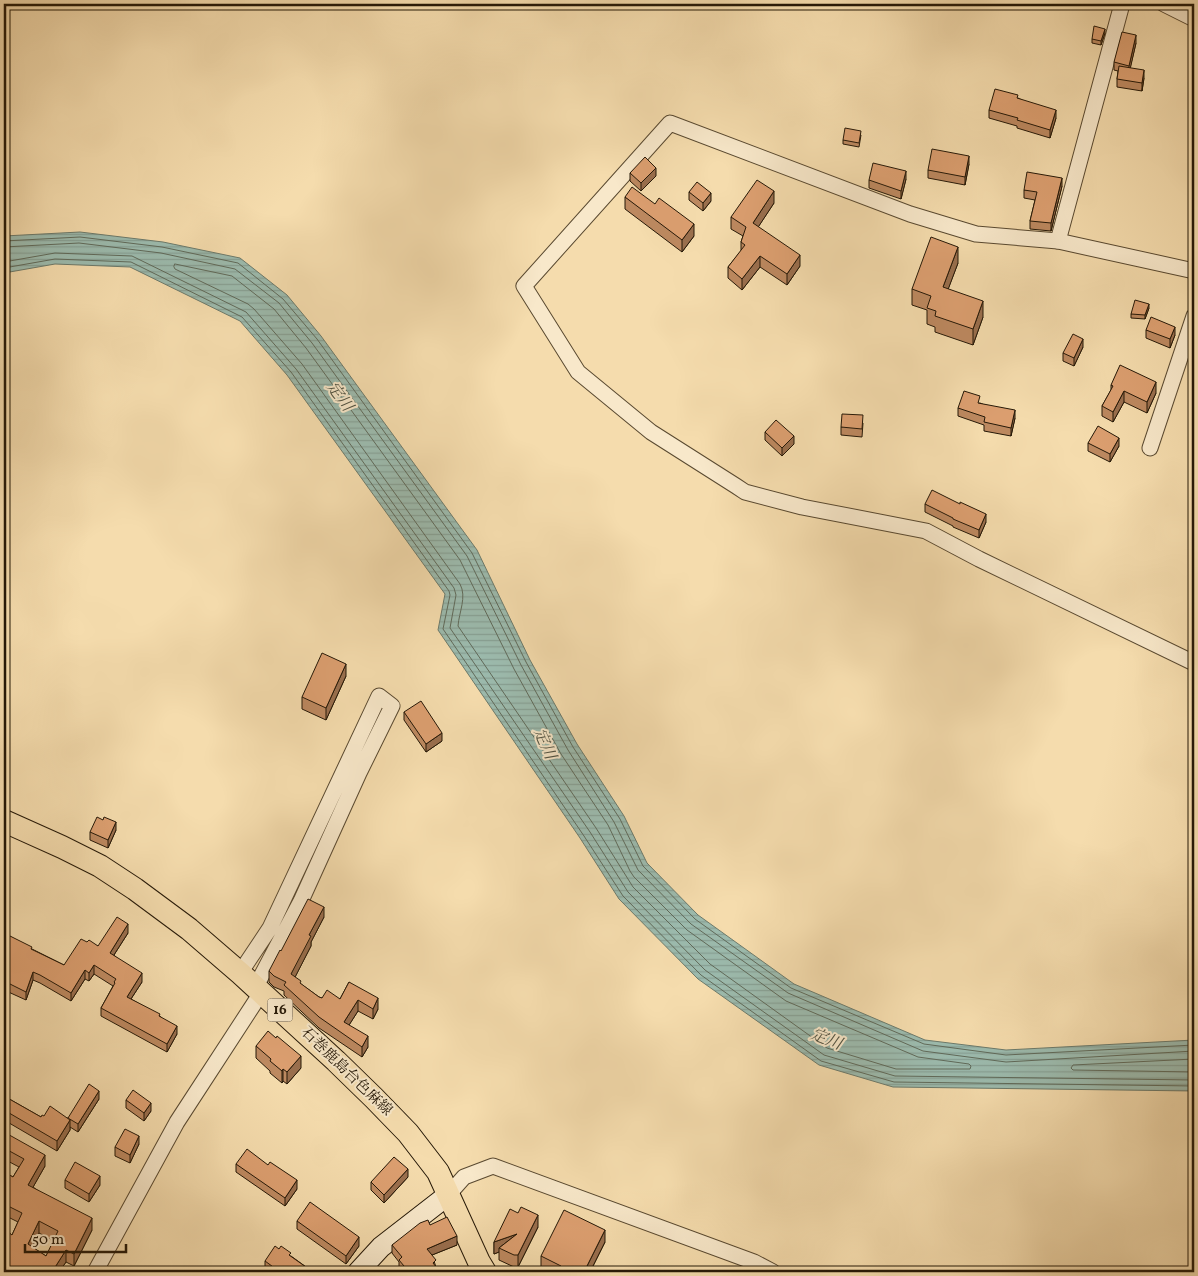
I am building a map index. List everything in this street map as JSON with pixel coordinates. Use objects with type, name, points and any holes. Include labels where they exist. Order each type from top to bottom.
[{"type":"main road","name":"石巻鹿島台色麻線","points":[[4,821],[62,846],[100,866],[189,928],[362,1086],[408,1133],[438,1172],[484,1272]]},
{"type":"street","points":[[1058,241],[1122,4]]},
{"type":"street","points":[[1164,4],[1194,19]]},
{"type":"street","points":[[1194,271],[1058,241],[976,234],[910,214],[670,123],[524,286],[578,372],[652,432],[745,492],[802,507],[926,531],[979,559],[1194,663]]},
{"type":"street","points":[[1150,448],[1194,316]]},
{"type":"street","points":[[95,1272],[252,984],[301,902],[359,772],[392,706],[379,696],[270,928],[252,984]]},
{"type":"street","points":[[358,1272],[381,1247],[448,1195],[464,1177],[493,1166],[754,1262],[773,1272]]},
{"type":"water","name":"定川","points":[[80,232],[163,242],[240,258],[287,295],[321,336],[477,550],[530,660],[577,744],[624,816],[647,863],[698,915],[794,984],[925,1040],[1006,1050],[1194,1040],[1194,1091],[893,1087],[819,1065],[698,979],[619,899],[580,838],[438,630],[445,594],[287,375],[240,321],[130,267],[55,264],[4,273],[4,236]]},
{"type":"building","points":[[1094,26],[1105,29],[1101,41],[1092,39]]},
{"type":"building","points":[[1122,32],[1136,35],[1129,66],[1114,62]]},
{"type":"building","points":[[1119,66],[1144,70],[1142,83],[1117,79]]},
{"type":"building","points":[[995,89],[1018,95],[1017,98],[1056,110],[1050,130],[989,110]]},
{"type":"building","points":[[845,128],[861,131],[859,143],[843,140]]},
{"type":"building","points":[[932,149],[969,156],[965,177],[928,170]]},
{"type":"building","points":[[645,157],[656,168],[641,183],[630,173]]},
{"type":"building","points":[[873,163],[906,171],[901,191],[869,180]]},
{"type":"building","points":[[1027,172],[1062,178],[1051,223],[1030,221],[1037,192],[1024,190]]},
{"type":"building","points":[[757,180],[774,191],[753,223],[800,255],[787,274],[760,256],[742,279],[728,267],[745,245],[741,242],[746,227],[731,217]]},
{"type":"building","points":[[697,182],[711,193],[703,203],[689,192]]},
{"type":"building","points":[[632,187],[655,204],[659,198],[694,224],[682,240],[625,197]]},
{"type":"building","points":[[931,237],[958,247],[943,287],[983,301],[973,329],[935,316],[936,311],[927,308],[931,296],[912,289]]},
{"type":"building","points":[[1135,300],[1149,304],[1145,315],[1131,314]]},
{"type":"building","points":[[1151,317],[1175,327],[1170,339],[1146,330]]},
{"type":"building","points":[[1073,334],[1083,339],[1074,358],[1063,353]]},
{"type":"building","points":[[1120,365],[1156,382],[1147,402],[1124,391],[1113,412],[1102,406],[1113,386],[1111,385]]},
{"type":"building","points":[[964,391],[980,396],[978,403],[1015,410],[1011,428],[984,422],[985,417],[958,408]]},
{"type":"building","points":[[842,414],[863,415],[862,429],[841,427]]},
{"type":"building","points":[[776,420],[794,436],[782,448],[765,432]]},
{"type":"building","points":[[1098,426],[1119,438],[1110,454],[1088,443]]},
{"type":"building","points":[[932,490],[986,514],[979,530],[925,504]]},
{"type":"building","points":[[322,653],[346,664],[326,708],[302,697]]},
{"type":"building","points":[[421,701],[442,733],[426,744],[404,712]]},
{"type":"building","points":[[97,817],[103,820],[104,817],[116,822],[108,840],[90,832]]},
{"type":"building","points":[[308,899],[324,907],[291,974],[301,981],[300,983],[322,998],[327,990],[340,999],[349,982],[378,998],[373,1009],[358,1000],[344,1022],[368,1036],[362,1047],[319,1017],[284,985],[286,982],[269,971]]},
{"type":"building","points":[[117,917],[128,924],[110,953],[142,973],[127,997],[160,1014],[159,1016],[177,1026],[167,1044],[101,1008],[116,979],[94,965],[89,973],[85,970],[71,993],[33,972],[26,992],[4,981],[4,933],[64,965],[81,939],[87,942],[89,940],[98,946]]},
{"type":"building","points":[[268,1031],[301,1056],[287,1072],[283,1069],[282,1071],[270,1061],[271,1059],[256,1046]]},
{"type":"building","points":[[89,1084],[99,1091],[78,1124],[68,1118]]},
{"type":"building","points":[[133,1090],[151,1103],[144,1113],[126,1100]]},
{"type":"building","points":[[4,1096],[41,1117],[42,1115],[44,1116],[50,1106],[70,1120],[57,1141],[4,1110]]},
{"type":"building","points":[[125,1129],[139,1136],[130,1155],[115,1147]]},
{"type":"building","points":[[4,1132],[45,1155],[28,1185],[92,1218],[74,1254],[66,1250],[52,1272],[16,1272],[4,1265],[4,1229],[12,1235],[22,1213],[4,1204],[4,1172],[13,1177],[24,1159],[4,1148]],"holes":[[[39,1221],[58,1231],[46,1256],[28,1244]]]},
{"type":"building","points":[[247,1149],[268,1165],[270,1162],[297,1180],[285,1198],[236,1164]]},
{"type":"building","points":[[394,1157],[408,1169],[384,1195],[371,1182]]},
{"type":"building","points":[[75,1162],[100,1176],[89,1194],[65,1180]]},
{"type":"building","points":[[310,1202],[359,1237],[346,1256],[297,1221]]},
{"type":"building","points":[[521,1207],[538,1215],[518,1255],[514,1255],[499,1248],[517,1234],[494,1242],[510,1209],[518,1213]]},
{"type":"building","points":[[564,1210],[605,1230],[584,1272],[558,1272],[561,1266],[541,1256]]},
{"type":"building","points":[[447,1217],[457,1236],[427,1249],[436,1260],[433,1263],[440,1272],[409,1272],[399,1260],[402,1257],[392,1245],[420,1223],[428,1220],[430,1225]]},
{"type":"building","points":[[275,1246],[279,1249],[281,1246],[291,1253],[289,1255],[313,1272],[280,1272],[265,1261]]}]
